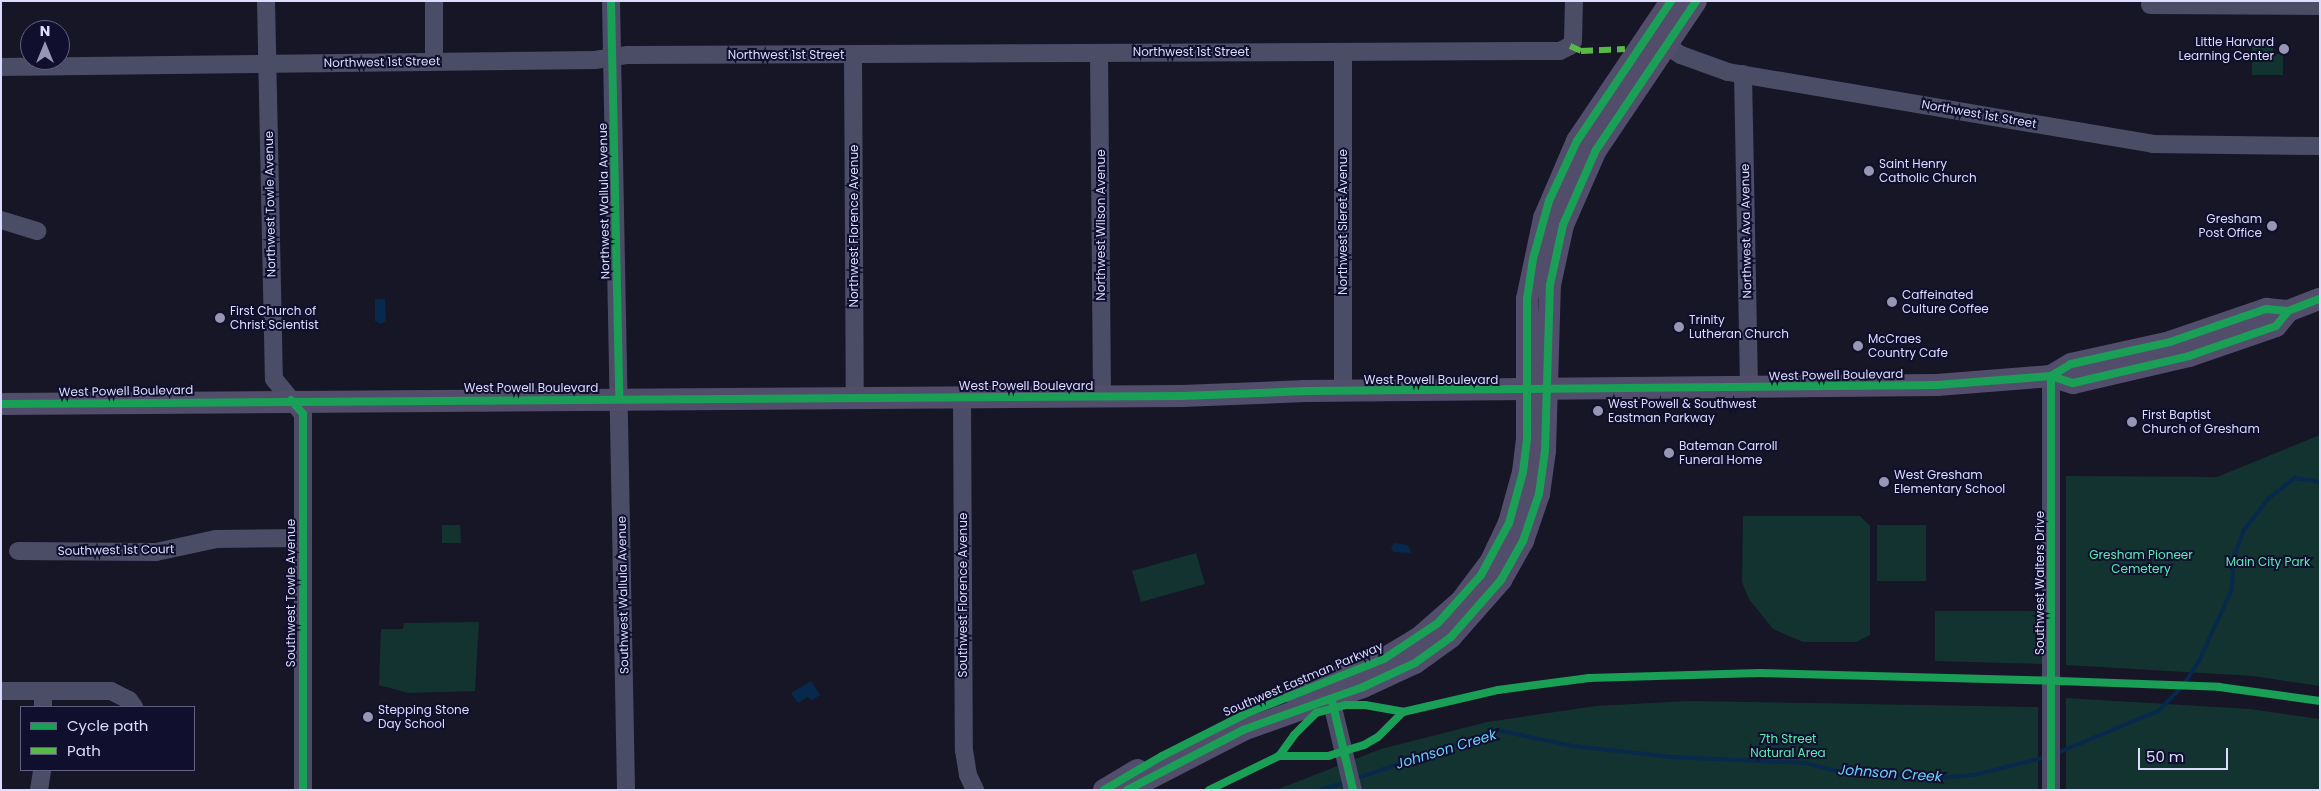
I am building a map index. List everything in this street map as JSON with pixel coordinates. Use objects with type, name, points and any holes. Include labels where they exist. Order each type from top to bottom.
[{"type":"main road","points":[[1657,39],[1671,1]]},
{"type":"main road","points":[[1657,39],[1696,1]]},
{"type":"main road","name":"Southwest Eastman Parkway","points":[[1127,790],[1243,730],[1329,689],[1384,659],[1420,637],[1461,601],[1481,575],[1502,538],[1520,486],[1526,437],[1536,390],[1528,290],[1549,201],[1577,141],[1657,39]]},
{"type":"main road","name":"West Powell Boulevard","points":[[1,404],[291,400],[1102,397],[1342,392],[1937,385],[2051,376],[2071,364],[2170,342],[2266,309],[2288,311],[2320,299]]},
{"type":"main road","name":"Southwest Eastman Parkway","points":[[1104,790],[1202,735],[1329,689]]},
{"type":"street","name":"Northwest Towle Avenue","points":[[266,1],[274,379],[291,400]]},
{"type":"street","points":[[434,1],[434,60]]},
{"type":"street","name":"Northwest Wallula Avenue","points":[[611,1],[620,400]]},
{"type":"street","name":"Northwest 1st Street","points":[[1,68],[434,60],[595,60],[612,56],[1560,51],[1570,46],[1574,34],[1574,1]]},
{"type":"street","points":[[2150,4],[2320,6]]},
{"type":"street","name":"Northwest 1st Street","points":[[1657,39],[1698,62],[1743,74],[2152,144],[2320,146]]},
{"type":"street","name":"Northwest Sleret Avenue","points":[[1342,392],[1343,52]]},
{"type":"street","name":"Northwest Wilson Avenue","points":[[1099,53],[1102,397]]},
{"type":"street","name":"Northwest Florence Avenue","points":[[853,54],[855,398]]},
{"type":"street","name":"Northwest Ava Avenue","points":[[1743,74],[1749,388]]},
{"type":"street","points":[[1,220],[37,231]]},
{"type":"street","name":"Southwest Walters Drive","points":[[2051,376],[2051,790]]},
{"type":"street","name":"Southwest Florence Avenue","points":[[962,398],[964,750],[968,775],[975,790]]},
{"type":"street","name":"Southwest Towle Avenue","points":[[291,400],[303,414],[303,790]]},
{"type":"street","name":"Southwest Wallula Avenue","points":[[620,400],[626,790]]},
{"type":"street","name":"Southwest 1st Court","points":[[18,552],[156,552],[216,540],[303,538]]},
{"type":"street","points":[[1329,689],[1353,790]]},
{"type":"street","points":[[1,691],[43,699],[111,691],[129,700],[133,706]]},
{"type":"street","points":[[39,790],[42,771]]},
{"type":"green space","points":[[2252,42],[2273,42],[2273,54],[2283,54],[2283,75],[2252,75]]},
{"type":"green space","points":[[2320,435],[2320,686],[2253,676],[2066,665],[2066,476],[2217,477]]},
{"type":"green space","points":[[1743,516],[1860,516],[1870,526],[1870,635],[1856,642],[1803,642],[1773,629],[1749,599],[1742,582]]},
{"type":"green space","points":[[442,525],[460,525],[461,543],[442,543]]},
{"type":"green space","points":[[1877,525],[1926,525],[1926,581],[1877,581]]},
{"type":"green space","points":[[1196,553],[1205,584],[1141,602],[1132,571]]},
{"type":"green space","points":[[1935,611],[2042,611],[2042,664],[1935,661]]},
{"type":"green space","points":[[479,622],[475,691],[408,693],[379,685],[381,629],[403,629],[404,623]]},
{"type":"green space","points":[[2066,698],[2250,709],[2320,719],[2320,790],[2066,790]]},
{"type":"green space","name":"7th Street Natural Area","points":[[1689,701],[2038,707],[2038,790],[1276,790],[1381,749],[1487,722],[1596,706]]},
{"type":"water","points":[[375,299],[385,299],[386,321],[381,324],[375,321]]},
{"type":"water","points":[[1395,543],[1408,545],[1411,553],[1393,552],[1391,547]]},
{"type":"water","points":[[811,681],[820,695],[811,701],[808,697],[798,703],[791,693]]},
{"type":"waterway","name":"Johnson Creek","points":[[2057,753],[2158,711],[2182,687],[2200,659],[2232,589],[2234,556],[2244,530],[2269,498],[2295,478],[2320,482]]},
{"type":"waterway","name":"Johnson Creek","points":[[1355,779],[1497,730],[1573,746],[1672,757],[1806,763],[1836,771],[1939,778],[1974,775],[2046,757]]},
{"type":"waterway","name":"Johnson Creek","points":[[1320,790],[1346,782]]},
{"type":"marked path","points":[[1570,46],[1581,51],[1625,49]]},
{"type":"cycle path","points":[[611,1],[619,399]]},
{"type":"cycle path","points":[[1104,790],[1162,756],[1245,714],[1384,659],[1438,623],[1481,575],[1509,523],[1523,472],[1527,437],[1527,299],[1533,259],[1549,201],[1577,141],[1671,1]]},
{"type":"cycle path","points":[[1127,790],[1243,730],[1363,687],[1415,663],[1451,637],[1501,580],[1523,541],[1539,494],[1545,451],[1550,285],[1563,225],[1596,150],[1696,1]]},
{"type":"cycle path","points":[[2051,376],[2071,364],[2170,342],[2266,309],[2288,311],[2320,299]]},
{"type":"cycle path","points":[[1,404],[1182,396],[1305,391],[1937,385],[2051,376],[2073,383],[2189,356],[2276,326],[2288,311]]},
{"type":"cycle path","points":[[2051,376],[2051,790]]},
{"type":"cycle path","points":[[291,400],[303,414],[303,790]]},
{"type":"cycle path","points":[[1209,790],[1279,756],[1328,756],[1364,745],[1378,737],[1403,712],[1498,690],[1589,678],[1759,673],[2059,681],[2219,687],[2320,701]]},
{"type":"cycle path","points":[[1332,701],[1353,790]]},
{"type":"cycle path","points":[[1279,756],[1294,735],[1316,713],[1346,705],[1365,705],[1403,712]]},
{"type":"place","name":"Little Harvard Learning Center","points":[[2284,49]]},
{"type":"place","name":"Saint Henry Catholic Church","points":[[1869,171]]},
{"type":"place","name":"Gresham Post Office","points":[[2272,226]]},
{"type":"place","name":"Caffeinated Culture Coffee","points":[[1892,302]]},
{"type":"place","name":"First Church of Christ Scientist","points":[[220,318]]},
{"type":"place","name":"Trinity Lutheran Church","points":[[1679,327]]},
{"type":"place","name":"McCraes Country Cafe","points":[[1858,346]]},
{"type":"place","name":"West Powell & Southwest Eastman Parkway","points":[[1598,411]]},
{"type":"place","name":"First Baptist Church of Gresham","points":[[2132,422]]},
{"type":"place","name":"Bateman Carroll Funeral Home","points":[[1669,453]]},
{"type":"place","name":"West Gresham Elementary School","points":[[1884,482]]},
{"type":"place","name":"Stepping Stone Day School","points":[[368,717]]},
{"type":"park label","name":"Gresham Pioneer Cemetery","points":[[2141,562]]},
{"type":"park label","name":"Main City Park","points":[[2268,562]]}]
